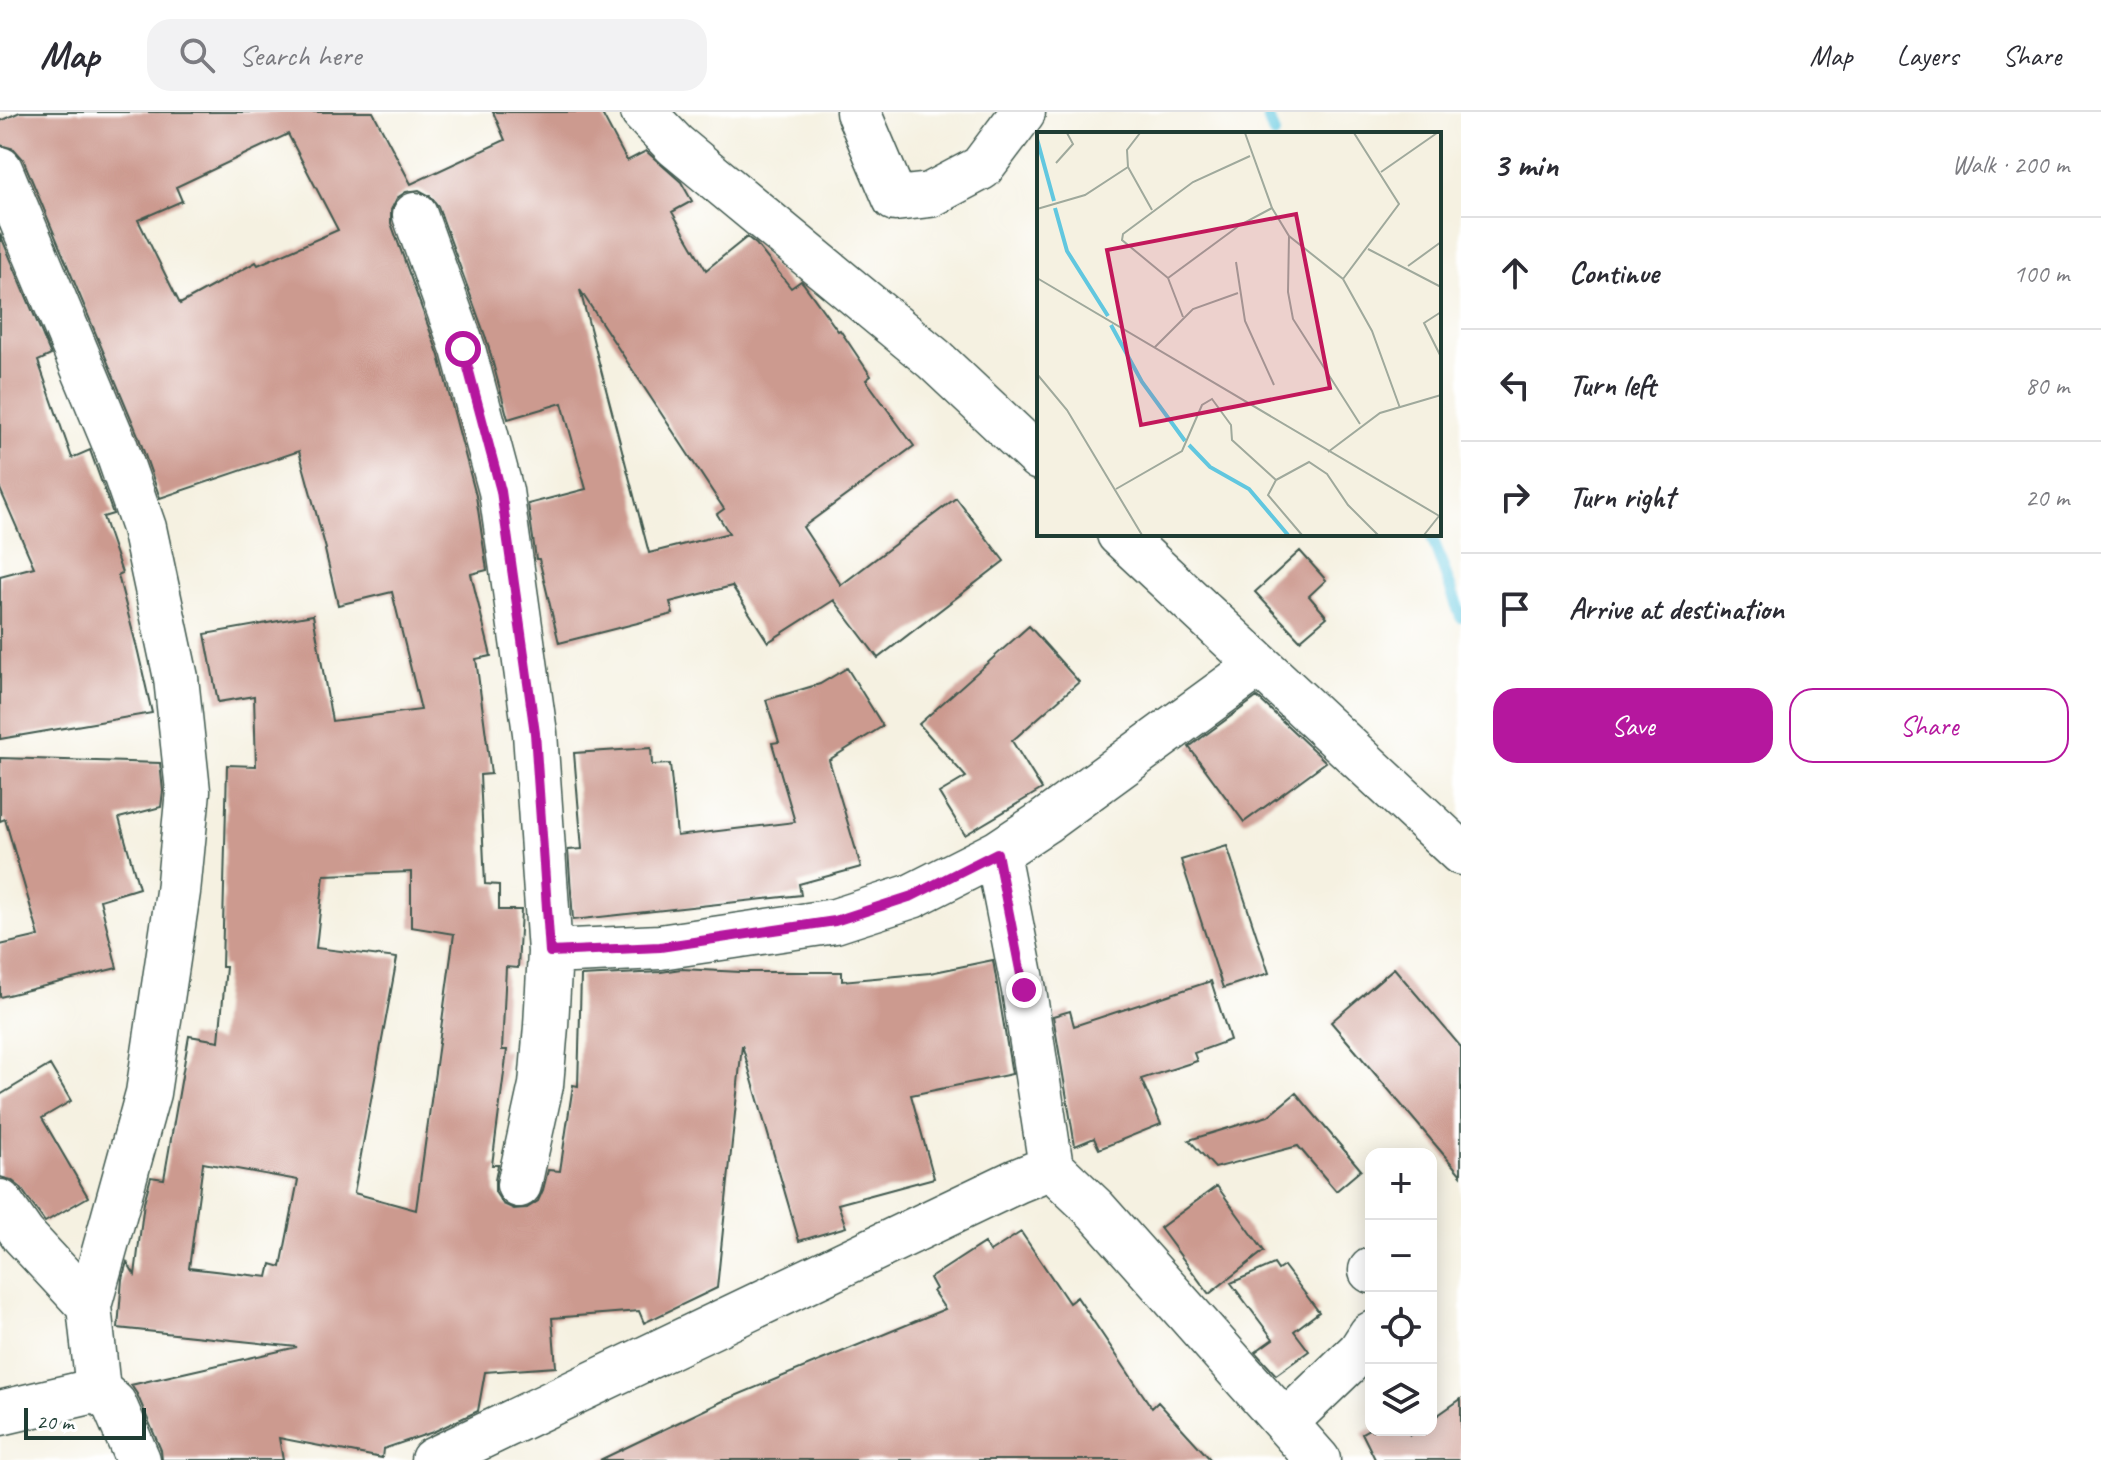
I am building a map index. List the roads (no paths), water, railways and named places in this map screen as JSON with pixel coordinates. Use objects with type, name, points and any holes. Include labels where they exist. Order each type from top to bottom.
[{"type":"street","points":[[643,112],[675,145],[934,359],[1037,456]]},
{"type":"street","points":[[858,112],[895,199],[930,195],[981,168],[1023,112]]},
{"type":"street","points":[[0,169],[115,445],[144,528],[176,678],[188,791],[178,892],[148,1093],[89,1306],[98,1390],[114,1404],[138,1460]]},
{"type":"street","points":[[415,215],[463,349],[501,491],[535,733],[550,952],[541,1085],[519,1185]]},
{"type":"street","points":[[1121,536],[1461,853]]},
{"type":"street","points":[[550,952],[660,947],[835,921],[912,896],[997,853],[1044,822],[1259,665]]},
{"type":"street","points":[[997,853],[1024,990],[1051,1167],[1096,1210],[1318,1460]]},
{"type":"street","points":[[433,1460],[1051,1167]]},
{"type":"street","points":[[0,1202],[23,1235],[89,1306]]},
{"type":"street","points":[[1285,1423],[1365,1343]]},
{"type":"street","points":[[0,1413],[98,1390]]},
{"type":"waterway","points":[[1266,112],[1273,132]]},
{"type":"waterway","points":[[1432,536],[1461,617]]}]
